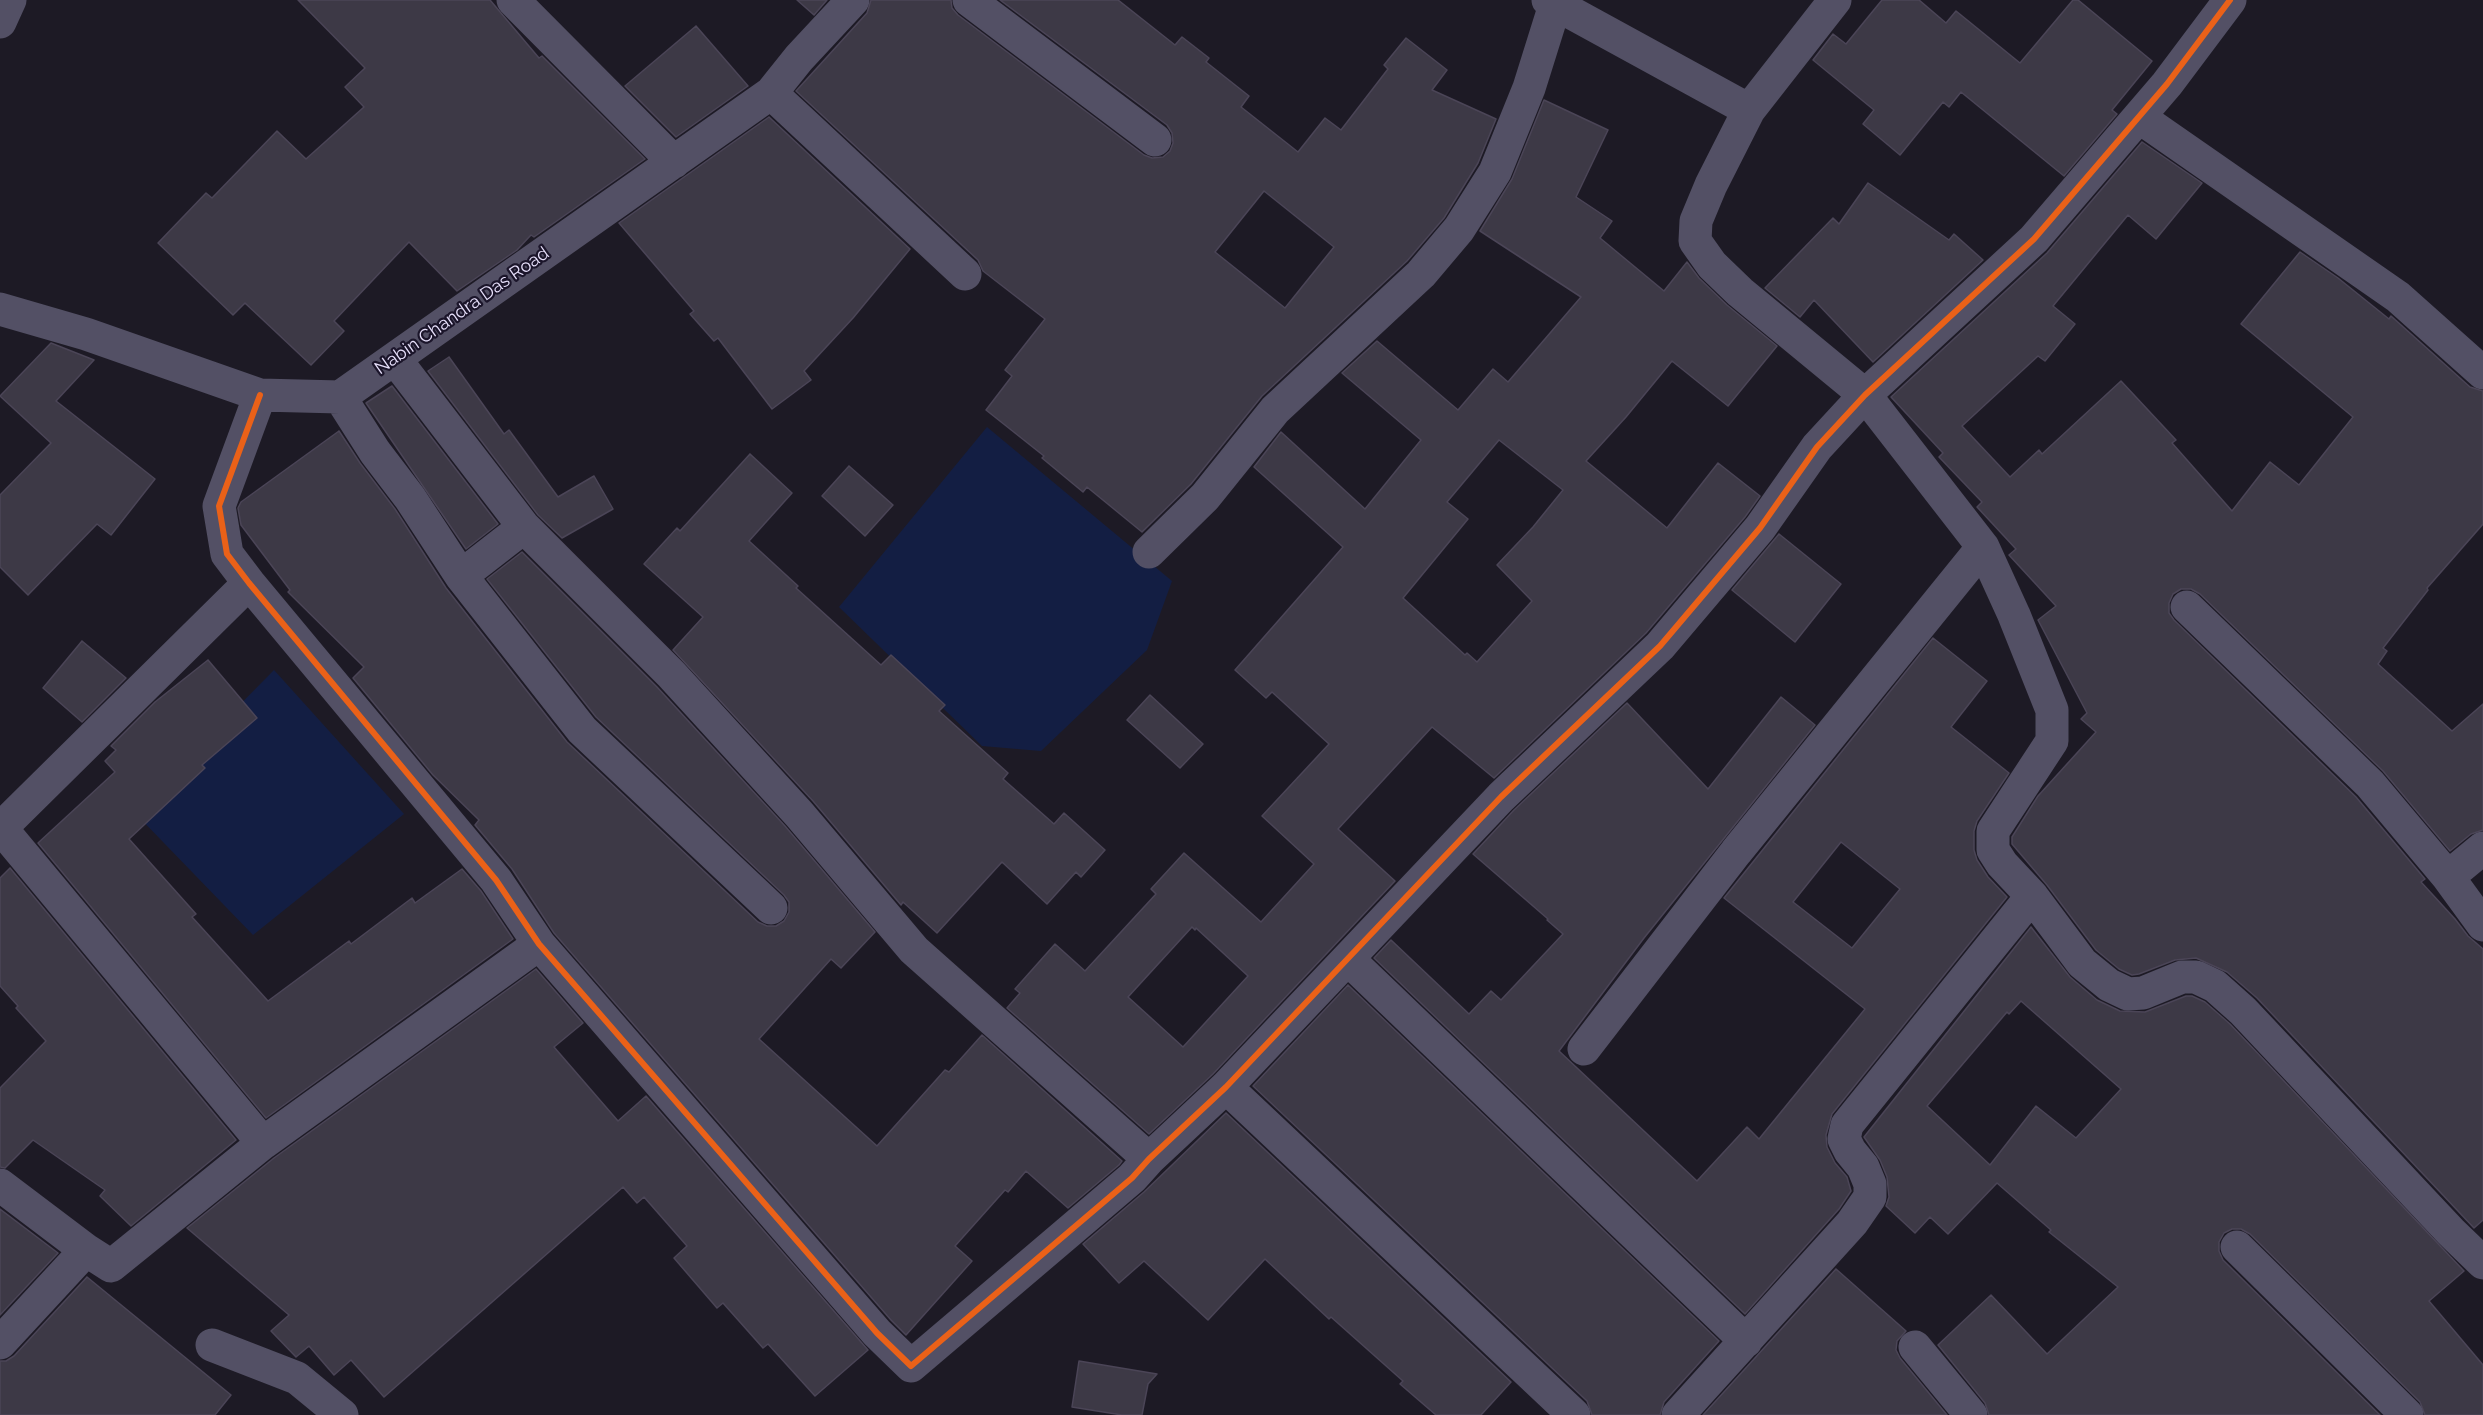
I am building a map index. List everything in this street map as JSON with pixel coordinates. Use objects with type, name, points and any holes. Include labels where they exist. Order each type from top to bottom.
[{"type":"street","points":[[0,21],[10,0]]},
{"type":"street","points":[[513,0],[674,162]]},
{"type":"street","name":"Nabin Chandra Das Road","points":[[340,397],[771,93],[799,58],[853,0]]},
{"type":"street","points":[[969,0],[1155,140]]},
{"type":"street","points":[[1835,0],[1749,110],[1707,194],[1696,221],[1695,241],[1712,265],[1740,292],[1865,395],[1983,547],[2014,615],[2052,710],[2052,741],[1993,831],[1993,850],[2002,864],[2032,896],[2082,963],[2109,985],[2128,994],[2143,993],[2182,977],[2196,976],[2216,987],[2243,1011],[2483,1263]]},
{"type":"street","points":[[260,395],[219,506],[227,554],[496,880],[539,944],[870,1324],[911,1366],[1132,1178],[1149,1159],[1226,1087],[1501,797],[1660,646],[1760,528],[1817,447],[1865,395],[2034,239],[2167,84],[2230,0]]},
{"type":"street","points":[[1149,552],[1205,497],[1275,410],[1421,274],[1459,229],[1499,163],[1529,88],[1551,2],[1749,110]]},
{"type":"street","points":[[771,93],[965,274]]},
{"type":"street","points":[[2139,117],[2398,297],[2483,372]]},
{"type":"street","points":[[0,309],[86,334],[260,395],[340,397],[375,452],[410,498],[461,576],[582,730],[771,908]]},
{"type":"street","points":[[395,359],[524,527],[703,709],[799,814],[914,950],[1149,1159]]},
{"type":"street","points":[[461,576],[524,527]]},
{"type":"street","points":[[1584,1049],[1736,852],[1983,547]]},
{"type":"street","points":[[249,583],[1,828],[263,1143]]},
{"type":"street","points":[[2187,608],[2370,784],[2448,878],[2483,925]]},
{"type":"street","points":[[2448,878],[2483,848]]},
{"type":"street","points":[[1678,1415],[1830,1249],[1870,1197],[1870,1184],[1863,1167],[1850,1151],[1844,1138],[1847,1125],[2032,896]]},
{"type":"street","points":[[0,1185],[86,1250],[111,1266],[263,1143],[539,944]]},
{"type":"street","points":[[1348,959],[1746,1341]]},
{"type":"street","points":[[1226,1087],[1574,1415]]},
{"type":"street","points":[[2238,1247],[2407,1415]]},
{"type":"street","points":[[0,1343],[86,1250]]},
{"type":"street","points":[[212,1346],[297,1378],[342,1415]]},
{"type":"street","points":[[1915,1347],[1971,1415]]},
{"type":"water","points":[[987,427],[1172,581],[1147,650],[1041,751],[982,746],[839,607]]},
{"type":"water","points":[[274,670],[404,814],[253,935],[134,812]]},
{"type":"building","points":[[298,0],[490,0],[539,58],[542,56],[645,159],[534,237],[531,235],[517,250],[457,291],[409,242],[334,321],[344,331],[311,365],[245,303],[233,315],[158,243],[206,193],[212,198],[277,131],[306,159],[364,107],[345,87],[365,68]]},
{"type":"building","points":[[797,0],[827,0],[814,15]]},
{"type":"building","points":[[871,0],[951,0],[952,8],[958,15],[1144,155],[1152,158],[1163,157],[1170,151],[1173,143],[1172,133],[1167,125],[1000,0],[1118,0],[1175,45],[1182,37],[1209,58],[1206,62],[1249,96],[1241,107],[1298,152],[1325,118],[1341,130],[1388,69],[1384,65],[1406,38],[1447,70],[1432,90],[1496,119],[1478,163],[1444,218],[1407,261],[1262,396],[1191,484],[1142,532],[1087,487],[1083,492],[1042,458],[1044,456],[986,410],[1012,376],[1005,370],[1045,319],[983,271],[978,260],[796,91],[867,13]],"holes":[[[1264,191],[1334,247],[1285,308],[1215,252]]]},
{"type":"building","points":[[1882,0],[1919,0],[1946,23],[1956,11],[2020,63],[2073,0],[2078,0],[2152,61],[2112,110],[2117,114],[2064,176],[1961,92],[1949,107],[1943,102],[1900,155],[1863,124],[1874,110],[1813,60],[1833,34],[1846,44]]},
{"type":"building","points":[[696,26],[748,86],[676,137],[625,86]]},
{"type":"building","points":[[1544,100],[1608,130],[1576,197],[1612,221],[1600,238],[1664,291],[1687,262],[1699,278],[1727,305],[1777,346],[1728,406],[1672,361],[1586,461],[1667,528],[1718,463],[1760,496],[1745,517],[1646,633],[1494,778],[1432,727],[1338,829],[1395,881],[1213,1074],[1149,1134],[1007,1008],[1020,993],[1015,989],[1055,944],[1085,971],[1156,894],[1151,889],[1184,853],[1261,922],[1314,864],[1262,816],[1329,744],[1272,692],[1266,698],[1235,670],[1343,547],[1254,467],[1281,432],[1365,509],[1421,440],[1342,373],[1377,341],[1458,410],[1493,369],[1508,382],[1581,297],[1480,231],[1512,179]],"holes":[[[1499,440],[1563,490],[1533,527],[1497,565],[1532,601],[1477,662],[1467,653],[1465,655],[1403,598],[1468,519],[1447,502]],[[1192,927],[1195,930],[1196,928],[1248,976],[1183,1047],[1128,997]]]},
{"type":"building","points":[[769,117],[910,249],[853,318],[804,371],[811,380],[772,409],[718,338],[714,341],[690,314],[694,311],[619,223]]},
{"type":"building","points":[[2142,142],[2202,183],[2156,239],[2128,215],[2053,306],[2075,324],[2045,361],[2038,356],[1962,426],[2010,477],[2039,450],[2042,454],[2121,381],[2176,440],[2172,443],[2232,511],[2270,462],[2299,485],[2353,417],[2241,324],[2300,252],[2338,278],[2389,319],[2391,316],[2470,387],[2483,391],[2483,524],[2427,588],[2428,590],[2383,648],[2387,651],[2378,664],[2452,731],[2483,704],[2483,830],[2471,834],[2450,851],[2383,771],[2200,594],[2191,589],[2181,589],[2173,594],[2169,603],[2169,613],[2174,620],[2356,797],[2425,879],[2421,882],[2468,936],[2483,949],[2483,1220],[2474,1228],[2257,998],[2227,972],[2196,958],[2175,960],[2132,975],[2119,969],[2096,950],[2047,885],[2012,844],[2012,837],[2038,796],[2096,732],[2081,719],[2087,713],[2038,620],[2056,606],[2009,555],[2016,549],[1977,507],[1982,502],[1939,457],[1943,453],[1891,397],[2047,253]]},
{"type":"building","points":[[1868,183],[1949,240],[1954,234],[1983,260],[1873,362],[1814,300],[1800,317],[1765,288],[1833,218],[1839,224]]},
{"type":"building","points":[[51,343],[94,360],[56,401],[155,479],[111,535],[97,524],[28,595],[0,567],[0,495],[51,443],[0,396]]},
{"type":"building","points":[[449,357],[504,434],[509,430],[558,497],[594,476],[613,509],[562,538],[538,515],[428,371]]},
{"type":"building","points":[[392,386],[498,524],[466,549],[366,403]]},
{"type":"building","points":[[339,431],[395,509],[446,588],[567,742],[758,922],[767,926],[776,926],[784,921],[789,912],[789,902],[784,895],[596,717],[487,579],[522,552],[657,687],[785,826],[875,932],[841,968],[831,959],[759,1039],[877,1146],[945,1070],[949,1072],[982,1035],[1122,1161],[1119,1165],[1068,1208],[1026,1171],[1008,1192],[1005,1190],[955,1246],[972,1261],[906,1335],[554,933],[512,869],[475,825],[479,820],[433,775],[353,678],[364,667],[288,592],[290,590],[241,525],[238,508],[241,502]]},
{"type":"building","points":[[750,454],[792,493],[749,541],[798,586],[796,588],[881,665],[891,655],[945,705],[939,711],[1008,773],[1003,779],[1054,824],[1064,813],[1105,850],[1081,877],[1076,872],[1047,904],[1002,862],[937,933],[903,902],[901,905],[813,801],[673,650],[703,617],[644,564],[677,528],[680,531]]},
{"type":"building","points":[[849,466],[893,505],[865,536],[822,496]]},
{"type":"building","points":[[1779,534],[1841,584],[1795,642],[1732,590]]},
{"type":"building","points":[[1933,638],[1987,681],[1951,727],[2009,773],[1977,821],[1974,831],[1974,850],[1977,860],[1988,877],[2007,897],[1832,1114],[1826,1135],[1827,1147],[1835,1163],[1847,1177],[1851,1191],[1839,1209],[1745,1314],[1374,958],[1391,940],[1469,1014],[1491,991],[1501,1000],[1563,934],[1473,854],[1514,810],[1627,703],[1708,789],[1781,697],[1815,725],[1644,938],[1559,1051],[1697,1181],[1747,1127],[1759,1139],[1865,1009],[1724,898]],"holes":[[[1841,842],[1900,889],[1852,948],[1793,902]]]},
{"type":"building","points":[[82,641],[126,678],[82,722],[43,688]]},
{"type":"building","points":[[208,660],[257,718],[202,765],[205,768],[129,839],[196,914],[192,917],[268,1001],[349,941],[351,944],[412,898],[415,903],[462,869],[481,891],[513,939],[266,1118],[38,843],[115,772],[105,761],[116,750],[111,746],[155,702]]},
{"type":"building","points":[[1150,695],[1203,744],[1180,768],[1127,720]]},
{"type":"building","points":[[10,868],[236,1140],[131,1226],[100,1196],[105,1190],[33,1140],[5,1168],[0,1167],[0,1088],[46,1041],[16,1008],[18,1006],[0,986],[0,878]]},
{"type":"building","points":[[2031,927],[2070,977],[2097,1000],[2120,1011],[2145,1012],[2186,996],[2192,996],[2205,1002],[2230,1024],[2464,1271],[2429,1301],[2483,1365],[2483,1415],[2425,1415],[2420,1402],[2250,1234],[2241,1229],[2232,1229],[2224,1233],[2219,1242],[2219,1251],[2223,1260],[2380,1415],[1989,1415],[1985,1403],[1938,1345],[1991,1295],[2047,1354],[2118,1287],[2049,1232],[2051,1230],[1997,1183],[1948,1234],[1930,1217],[1915,1233],[1886,1206],[1889,1197],[1887,1177],[1880,1160],[1864,1137]],"holes":[[[2021,1001],[2121,1089],[2076,1138],[2036,1106],[1990,1165],[1927,1106],[2007,1012],[2009,1014]]]},
{"type":"building","points":[[536,969],[583,1023],[554,1047],[618,1121],[646,1096],[868,1350],[815,1396],[768,1344],[763,1348],[723,1303],[717,1308],[674,1258],[687,1246],[644,1197],[637,1203],[623,1187],[384,1397],[351,1360],[334,1375],[309,1346],[296,1357],[271,1331],[289,1315],[187,1228],[274,1158]]},
{"type":"building","points":[[1348,985],[1719,1341],[1664,1402],[1660,1415],[1592,1415],[1587,1401],[1253,1086]]},
{"type":"building","points":[[1226,1113],[1511,1382],[1481,1415],[1436,1415],[1400,1384],[1403,1381],[1331,1317],[1329,1319],[1265,1259],[1208,1320],[1144,1261],[1119,1283],[1083,1244],[1144,1192]]},
{"type":"building","points":[[0,1209],[58,1253],[0,1315]]},
{"type":"building","points":[[1836,1269],[1906,1331],[1897,1341],[1896,1350],[1947,1415],[1703,1415]]},
{"type":"building","points":[[87,1277],[231,1395],[215,1415],[0,1415],[0,1361],[6,1361],[14,1356]]},
{"type":"building","points":[[1079,1361],[1157,1374],[1148,1384],[1142,1415],[1122,1415],[1072,1407]]},
{"type":"cycle path","points":[[260,395],[219,506],[227,554],[496,880],[539,944],[877,1333],[911,1366],[1132,1178],[1149,1159],[1226,1087],[1501,797],[1660,646],[1760,528],[1817,447],[1865,395],[2034,239],[2167,84],[2230,0]]}]
